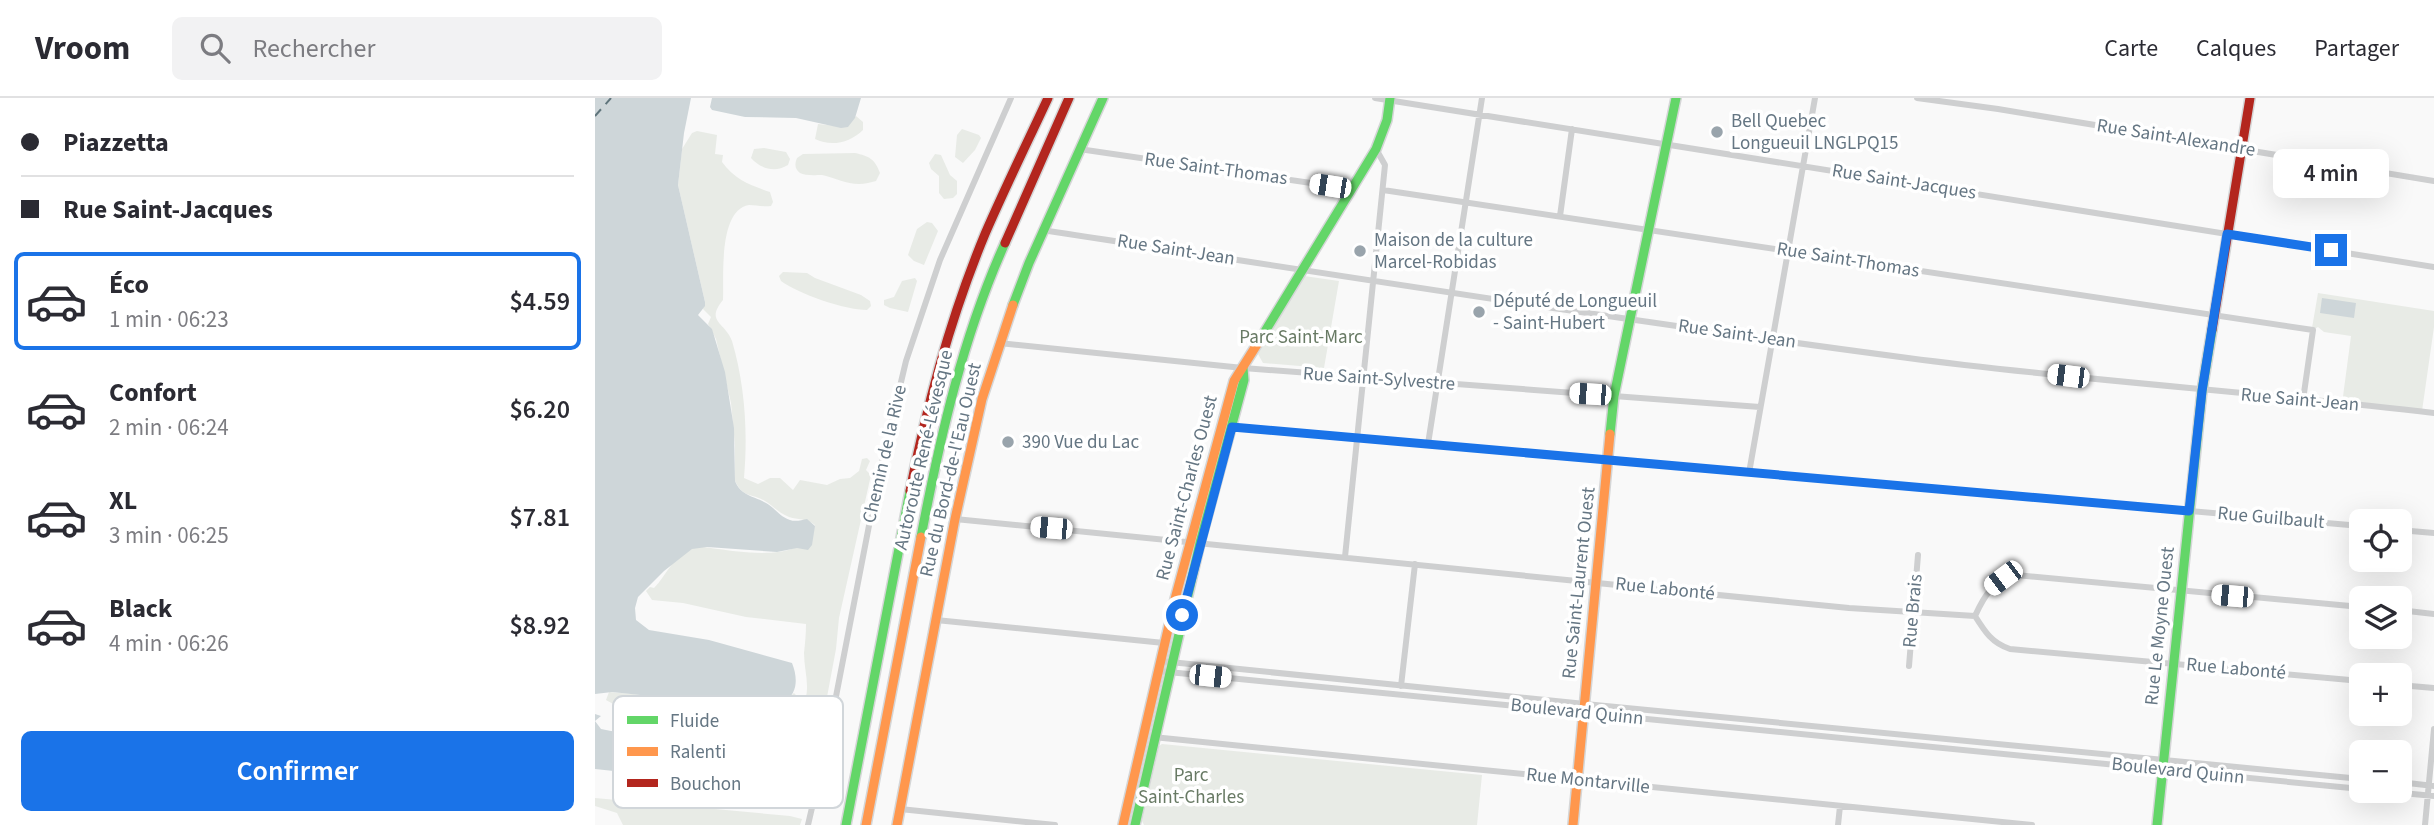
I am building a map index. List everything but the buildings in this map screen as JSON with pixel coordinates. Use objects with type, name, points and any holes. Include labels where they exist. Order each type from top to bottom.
[{"type":"main road","name":"Autoroute René-Lévesque","points":[[846,825],[918,450],[937,375],[960,301],[985,235],[1048,98]]},
{"type":"main road","name":"Autoroute René-Lévesque","points":[[866,825],[934,471],[955,382],[975,317],[1001,249],[1069,98]]},
{"type":"main road","name":"Rue du Bord-de-l'Eau Ouest","points":[[897,825],[955,519],[977,418],[999,343],[1042,230],[1103,98]]},
{"type":"main road","name":"Rue Saint-Laurent Ouest","points":[[1573,825],[1614,396],[1676,98]]},
{"type":"main road","name":"Rue Le Moyne Ouest","points":[[2157,825],[2202,391],[2250,98]]},
{"type":"main road","name":"Rue Saint-Charles Ouest","points":[[1135,825],[1220,426],[1234,381],[1376,149],[1385,129],[1390,99]]},
{"type":"main road","name":"Rue Saint-Charles Ouest","points":[[1123,825],[1164,643],[1232,427],[1244,380],[1243,368]]},
{"type":"street","name":"Chemin de la Rive","points":[[836,696],[874,497],[906,361],[940,260],[1011,98]]},
{"type":"street","name":"Rue Saint-Jacques","points":[[1375,98],[2434,267]]},
{"type":"street","points":[[1428,444],[1482,98]]},
{"type":"street","points":[[1749,472],[1815,98]]},
{"type":"street","name":"Rue Saint-Alexandre","points":[[1917,98],[2434,181]]},
{"type":"street","points":[[1560,216],[1572,129]]},
{"type":"street","name":"Rue Saint-Thomas","points":[[1079,149],[1352,189]]},
{"type":"street","points":[[1345,557],[1385,164],[1376,149]]},
{"type":"street","name":"Rue Saint-Thomas","points":[[1383,190],[2313,330],[2303,400]]},
{"type":"street","name":"Rue Saint-Jean","points":[[1042,230],[1910,359],[2202,391],[2434,412]]},
{"type":"street","name":"Rue Saint-Sylvestre","points":[[999,343],[1243,368],[1760,407]]},
{"type":"street","name":"Rue Guilbault","points":[[1220,426],[2349,525]]},
{"type":"street","name":"Rue Labonté","points":[[955,519],[1849,608],[1975,616],[1992,640],[2010,649],[2349,680]]},
{"type":"street","points":[[2412,531],[2434,533]]},
{"type":"street","name":"Rue Brais","points":[[1909,666],[1918,555]]},
{"type":"street","points":[[1400,695],[1415,564]]},
{"type":"street","points":[[1975,616],[1983,597],[1991,587],[2003,578],[2015,575],[2349,606]]},
{"type":"street","points":[[2412,611],[2434,614]]},
{"type":"street","points":[[936,620],[1164,643]]},
{"type":"street","name":"Boulevard Quinn","points":[[1159,666],[1401,685],[1585,709],[2349,788]]},
{"type":"street","name":"Boulevard Quinn","points":[[1170,667],[1400,695],[1996,743],[2349,778]]},
{"type":"street","points":[[2412,686],[2434,688]]},
{"type":"street","points":[[2425,825],[2431,796],[2434,729]]},
{"type":"street","name":"Rue Montarville","points":[[1143,735],[2032,825]]},
{"type":"street","points":[[1996,743],[1996,753]]},
{"type":"street","points":[[2412,783],[2431,785]]},
{"type":"street","points":[[2412,794],[2431,796]]},
{"type":"street","points":[[1839,825],[1840,806]]},
{"type":"street","points":[[900,809],[1055,825]]},
{"type":"green space","points":[[856,116],[863,122],[863,130],[852,138],[834,143],[815,139],[818,124],[847,127]]},
{"type":"green space","points":[[962,129],[981,138],[975,150],[963,163],[955,157],[957,135]]},
{"type":"green space","points":[[697,131],[717,135],[715,154],[723,155],[722,162],[738,178],[770,192],[773,202],[771,206],[749,205],[739,210],[732,219],[727,231],[723,262],[723,300],[716,313],[718,322],[732,341],[740,374],[746,443],[744,478],[758,484],[770,478],[780,478],[793,490],[800,480],[827,485],[850,478],[859,471],[862,459],[867,458],[870,461],[866,470],[871,475],[839,618],[827,696],[806,696],[806,624],[746,617],[683,603],[652,600],[646,591],[650,587],[654,588],[674,561],[691,549],[705,547],[759,553],[788,550],[801,545],[810,537],[815,525],[785,515],[765,501],[745,493],[735,481],[731,403],[716,339],[708,324],[711,317],[703,309],[705,302],[678,185],[682,149],[692,133]]},
{"type":"green space","points":[[754,149],[786,152],[790,159],[788,165],[768,169],[759,165],[751,158]]},
{"type":"green space","points":[[855,153],[874,161],[880,173],[876,181],[850,183],[822,175],[802,174],[795,164],[797,158],[803,154]]},
{"type":"green space","points":[[935,154],[941,155],[950,175],[957,181],[957,194],[953,198],[944,199],[939,193],[939,176],[929,163]]},
{"type":"green space","points":[[927,222],[932,223],[938,231],[924,265],[908,255],[917,229]]},
{"type":"green space","points":[[783,272],[807,273],[861,295],[870,301],[871,306],[867,310],[858,309],[810,296],[781,281],[779,276]]},
{"type":"green space","name":"Parc Saint-Marc","points":[[1304,276],[1339,281],[1324,368],[1263,363],[1258,354]]},
{"type":"green space","points":[[915,278],[917,281],[908,312],[884,305],[884,300],[894,297],[902,281]]},
{"type":"green space","points":[[2318,293],[2434,311],[2422,411],[2342,404],[2351,336],[2324,332],[2318,327],[2313,330]]},
{"type":"green space","points":[[609,692],[657,696],[613,696],[613,704],[606,700]]},
{"type":"green space","name":"Parc Saint-Charles","points":[[1162,744],[1482,775],[1477,825],[1144,825],[1142,821],[1159,746]]},
{"type":"green space","points":[[595,798],[613,800],[613,808],[703,808],[802,819],[800,825],[623,825],[617,813],[595,806]]},
{"type":"shaded area","points":[[595,98],[691,98],[678,185],[705,302],[698,315],[712,329],[725,372],[734,428],[735,481],[744,493],[766,503],[786,519],[807,519],[815,526],[812,545],[808,550],[797,548],[777,552],[707,547],[692,549],[664,571],[638,597],[636,620],[649,630],[709,640],[792,663],[795,685],[791,696],[650,696],[612,692],[595,694]]},
{"type":"shaded area","points":[[712,98],[861,98],[855,118],[848,127],[841,128],[796,118],[745,117],[712,110]]},
{"type":"shaded area","points":[[2322,298],[2356,303],[2354,318],[2320,313]]},
{"type":"shaded area","points":[[595,721],[601,729],[613,731],[613,771],[595,769]]},
{"type":"ferry route","points":[[595,116],[611,98]]},
{"type":"traffic: fast","points":[[1013,305],[1103,98]]},
{"type":"traffic: fast","points":[[1261,338],[1376,149],[1387,120],[1390,98]]},
{"type":"traffic: fast","points":[[1610,434],[1614,396],[1676,98]]},
{"type":"traffic: fast","points":[[921,537],[954,387],[977,314],[1005,243]]},
{"type":"traffic: fast","points":[[2157,825],[2202,391],[2212,330]]},
{"type":"traffic: fast","points":[[1135,825],[1200,543],[1244,380],[1243,368]]},
{"type":"traffic: fast","points":[[846,825],[910,491]]},
{"type":"traffic: slow","points":[[897,825],[955,519],[982,399],[1013,305]]},
{"type":"traffic: slow","points":[[1123,825],[1175,599],[1234,381],[1261,338]]},
{"type":"traffic: slow","points":[[1573,825],[1610,434]]},
{"type":"traffic: slow","points":[[866,825],[921,537]]},
{"type":"traffic: jam","points":[[910,491],[932,393],[961,297],[985,234],[1048,98]]},
{"type":"traffic: jam","points":[[1005,243],[1069,98]]},
{"type":"traffic: jam","points":[[2212,330],[2250,98]]},
{"type":"place","name":"Bell Quebec Longueuil LNGLPQ15","points":[[1717,132]]},
{"type":"place","name":"Maison de la culture Marcel-Robidas","points":[[1360,251]]},
{"type":"place","name":"Député de Longueuil - Saint-Hubert","points":[[1479,312]]},
{"type":"place","name":"390 Vue du Lac","points":[[1008,442]]},
{"type":"route","points":[[1182,615],[1232,427],[2189,511],[2202,391],[2227,234],[2331,250]]}]
